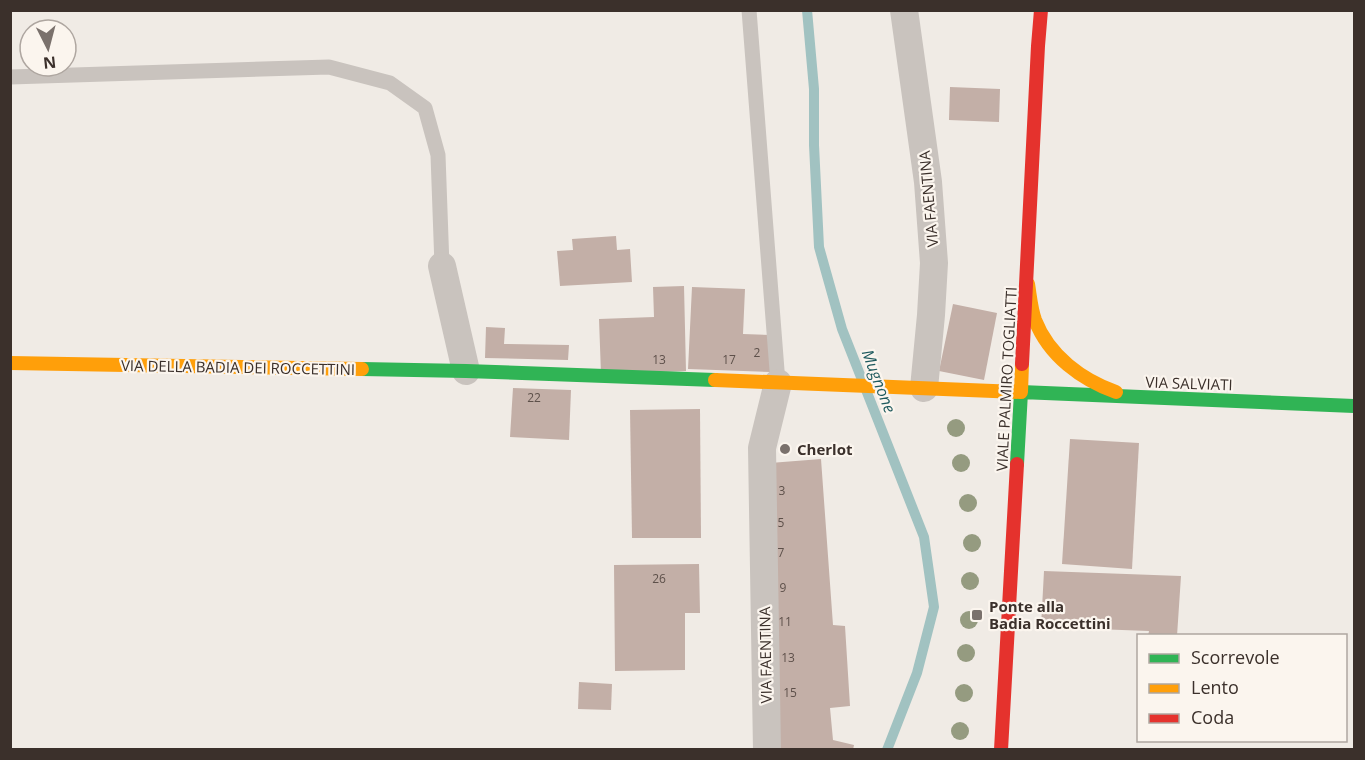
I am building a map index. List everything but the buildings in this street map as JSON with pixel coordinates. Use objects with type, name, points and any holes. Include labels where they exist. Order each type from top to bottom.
[{"type":"street","name":"VIA FAENTINA","points":[[904,10],[928,182],[934,262],[931,315],[918,387]]},
{"type":"street","name":"VIALE PALMIRO TOGLIATTI","points":[[1001,750],[1028,284],[1041,10]]},
{"type":"street","points":[[442,266],[466,371]]},
{"type":"street","points":[[1028,284],[1036,322],[1048,345],[1061,360],[1109,390],[1132,397]]},
{"type":"street","name":"VIA DELLA BADIA DEI ROCCETTINI","points":[[10,363],[466,371],[918,387]]},
{"type":"street","name":"VIA FAENTINA","points":[[766,750],[762,448],[783,384]]},
{"type":"street","points":[[918,387],[1022,392]]},
{"type":"street","name":"VIA SALVIATI","points":[[1022,392],[1354,406]]},
{"type":"lane","points":[[749,10],[783,384]]},
{"type":"lane","points":[[10,77],[329,67],[390,83],[425,108],[438,155],[442,266]]},
{"type":"waterway","name":"Mugnone","points":[[807,10],[814,89],[819,247],[842,329],[924,537],[934,607],[917,673],[887,750]]},
{"type":"traffic: fast","points":[[362,369],[715,380]]},
{"type":"traffic: fast","points":[[1017,464],[1021,392],[1354,406]]},
{"type":"traffic: slow","points":[[1028,284],[1035,320],[1049,345],[1079,373],[1116,392]]},
{"type":"traffic: slow","points":[[10,363],[362,369]]},
{"type":"traffic: slow","points":[[715,380],[1021,392],[1022,364]]},
{"type":"traffic: jam","points":[[1022,364],[1041,10]]},
{"type":"traffic: jam","points":[[1001,750],[1017,464]]},
{"type":"place","name":"Cherlot","points":[[785,449]]},
{"type":"place","name":"Ponte alla Badia Roccettini","points":[[977,615]]}]
